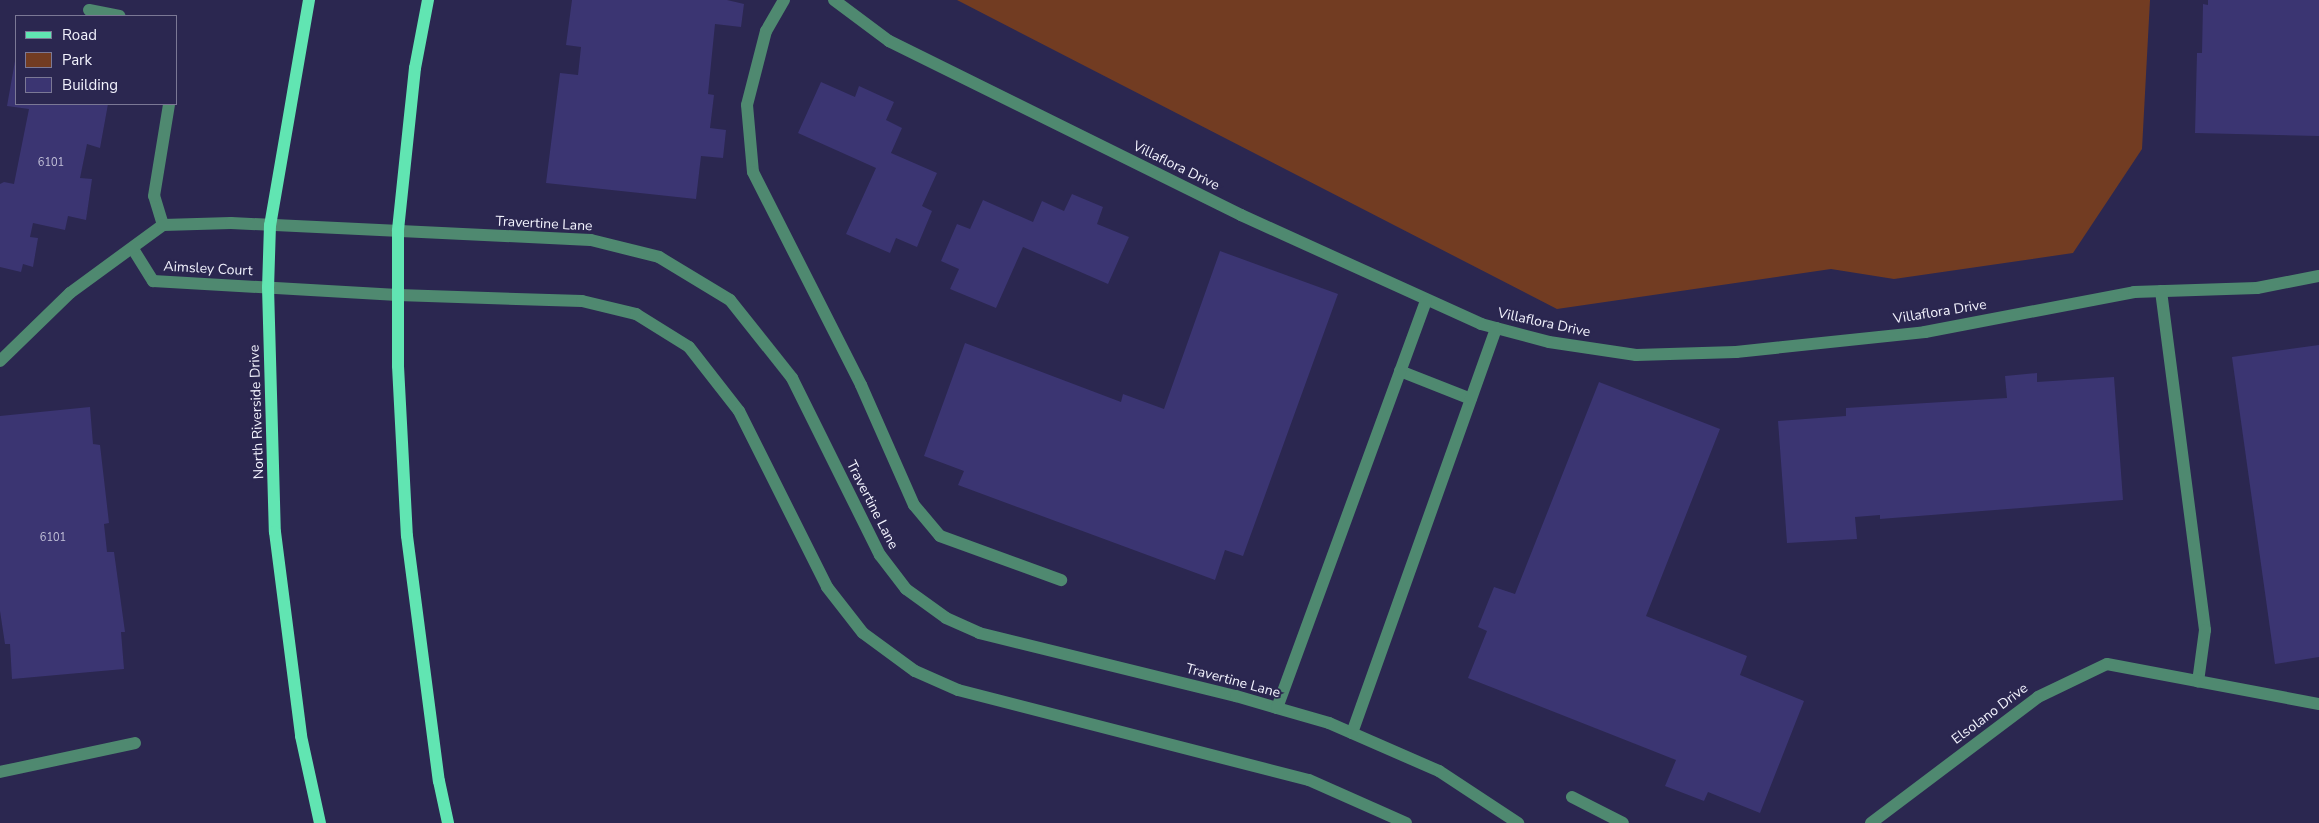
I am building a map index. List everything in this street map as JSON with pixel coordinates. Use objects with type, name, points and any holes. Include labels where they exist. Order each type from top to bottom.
[{"type":"main road","name":"North Riverside Drive","points":[[309,0],[270,225],[268,287],[275,532],[301,736],[320,823]]},
{"type":"main road","points":[[428,0],[416,68],[398,231],[398,366],[407,536],[439,781],[448,823]]},
{"type":"street","points":[[784,0],[766,31],[748,105],[753,172],[861,385],[914,504],[940,536],[1061,580]]},
{"type":"street","name":"Villaflora Drive","points":[[834,0],[889,41],[1241,215],[1426,301],[1496,328],[1549,342],[1636,355],[1736,352],[1925,332],[2134,292],[2256,288],[2319,276]]},
{"type":"street","points":[[88,10],[114,15]]},
{"type":"street","points":[[163,225],[154,196],[169,105]]},
{"type":"street","points":[[0,361],[70,293],[133,249],[163,225],[270,225]]},
{"type":"street","name":"Travertine Lane","points":[[270,225],[591,240],[660,257],[730,300],[792,378],[880,555],[906,589],[946,618],[979,633],[1277,708],[1352,733],[1439,771],[1518,823]]},
{"type":"street","name":"Aimsley Court","points":[[133,249],[153,281],[268,287]]},
{"type":"street","points":[[268,287],[398,295],[582,300],[636,314],[689,347],[723,389],[739,411],[827,587],[863,633],[916,671],[958,690],[1308,780],[1406,823]]},
{"type":"street","points":[[2161,291],[2206,630],[2198,682]]},
{"type":"street","points":[[1277,708],[1426,301]]},
{"type":"street","points":[[1352,733],[1496,328]]},
{"type":"street","points":[[1400,371],[1471,399]]},
{"type":"street","name":"Elsolano Drive","points":[[1871,823],[2038,697],[2107,664],[2319,704]]},
{"type":"street","points":[[0,772],[135,743]]},
{"type":"street","points":[[1572,797],[1623,823]]},
{"type":"green space","points":[[957,0],[2150,0],[2142,149],[2073,253],[1894,279],[1831,269],[1557,309]]},
{"type":"building","points":[[572,0],[727,0],[744,4],[741,27],[715,24],[708,94],[714,95],[710,128],[726,130],[723,158],[701,156],[696,199],[546,183],[560,73],[578,75],[581,47],[566,45]]},
{"type":"building","points":[[2208,0],[2319,0],[2319,136],[2195,133],[2197,53],[2202,53],[2203,4],[2208,5]]},
{"type":"building","points":[[15,61],[15,105],[108,105],[100,148],[87,144],[80,178],[92,179],[86,220],[68,216],[65,230],[33,223],[30,237],[38,238],[33,267],[23,264],[21,272],[0,267],[0,184],[4,182],[14,184],[29,109],[7,106]]},
{"type":"building","points":[[821,82],[855,97],[859,86],[894,102],[886,120],[902,128],[891,153],[937,173],[922,206],[932,211],[917,247],[896,238],[890,253],[846,234],[876,168],[798,133]]},
{"type":"building","points":[[1072,194],[1103,207],[1097,224],[1129,237],[1108,284],[1023,247],[996,308],[950,289],[959,269],[941,261],[957,224],[970,229],[983,200],[1033,222],[1042,201],[1064,211]]},
{"type":"building","points":[[1220,251],[1338,294],[1243,556],[1225,550],[1215,580],[958,485],[964,471],[924,456],[965,343],[1121,402],[1123,394],[1164,409]]},
{"type":"building","points":[[2319,345],[2319,657],[2275,664],[2232,357]]},
{"type":"building","points":[[2037,373],[2037,382],[2114,377],[2123,500],[1880,519],[1880,515],[1855,517],[1857,539],[1787,543],[1778,421],[1846,416],[1846,408],[2007,398],[2005,376]]},
{"type":"building","points":[[1599,382],[1720,429],[1646,616],[1747,656],[1740,675],[1804,701],[1760,813],[1708,792],[1704,801],[1665,786],[1676,760],[1468,678],[1487,631],[1478,627],[1494,587],[1515,594]]},
{"type":"building","points":[[90,407],[93,444],[100,445],[109,523],[104,524],[107,552],[114,552],[125,632],[121,632],[124,669],[12,679],[10,644],[5,644],[0,611],[0,416]]}]
